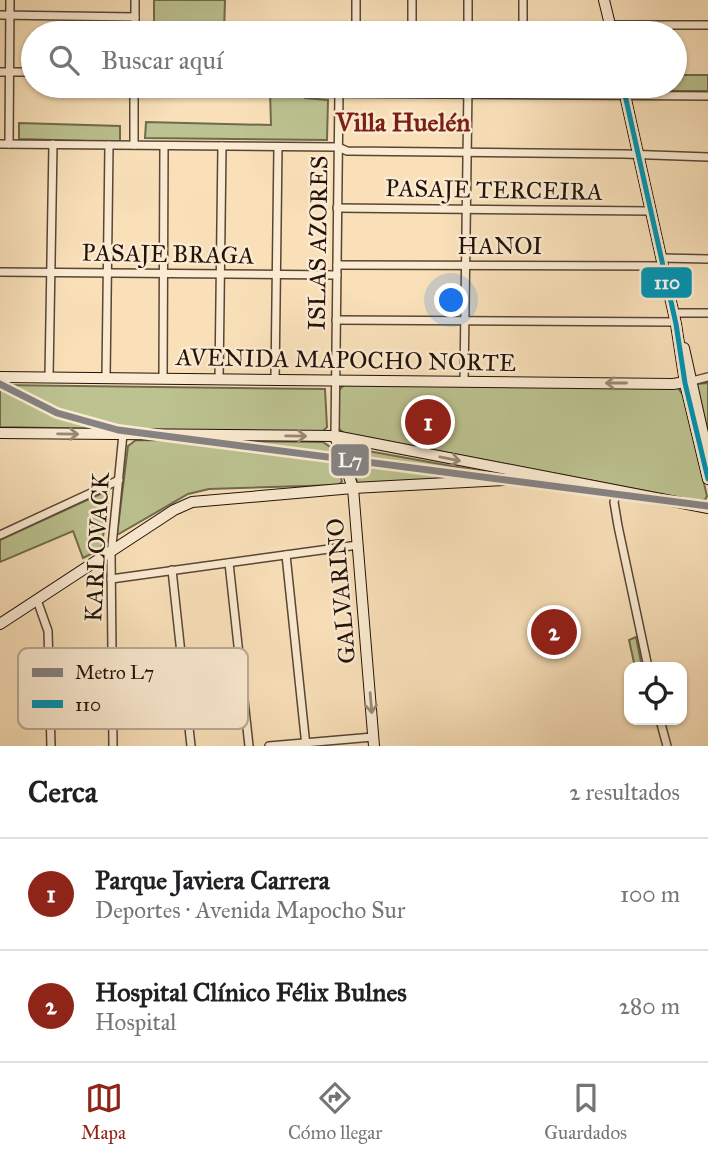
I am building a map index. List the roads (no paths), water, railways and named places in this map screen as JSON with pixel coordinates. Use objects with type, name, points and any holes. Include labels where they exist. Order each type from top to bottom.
[{"type":"main road","points":[[604,0],[609,21]]},
{"type":"main road","points":[[626,98],[708,479]]},
{"type":"main road","name":"AVENIDA MAPOCHO NORTE","points":[[0,377],[688,382]]},
{"type":"main road","points":[[688,382],[707,444],[708,456]]},
{"type":"main road","points":[[0,433],[335,436],[708,508]]},
{"type":"main road","name":"GALVARINO","points":[[335,436],[353,488],[374,742]]},
{"type":"main road","points":[[0,624],[174,510],[192,502],[353,488],[504,480],[530,474]]},
{"type":"street","points":[[10,0],[4,144],[338,147],[347,150],[708,157]]},
{"type":"street","points":[[135,0],[135,21]]},
{"type":"street","points":[[355,21],[356,0]]},
{"type":"street","points":[[412,0],[412,21]]},
{"type":"street","points":[[468,0],[468,21]]},
{"type":"street","points":[[523,0],[523,21]]},
{"type":"street","points":[[0,15],[135,17]]},
{"type":"street","points":[[687,26],[708,25]]},
{"type":"street","points":[[0,72],[21,72]]},
{"type":"street","points":[[687,94],[708,96]]},
{"type":"street","points":[[134,98],[134,145]]},
{"type":"street","name":"ISLAS AZORES","points":[[335,436],[339,98]]},
{"type":"street","points":[[464,382],[468,98]]},
{"type":"street","points":[[49,377],[53,144]]},
{"type":"street","points":[[106,378],[109,145]]},
{"type":"street","points":[[163,379],[164,146]]},
{"type":"street","points":[[219,379],[222,146]]},
{"type":"street","points":[[275,380],[278,147]]},
{"type":"street","name":"PASAJE TERCEIRA","points":[[337,208],[651,211]]},
{"type":"street","name":"HANOI","points":[[337,265],[662,262],[708,259]]},
{"type":"street","name":"PASAJE BRAGA","points":[[0,272],[337,275]]},
{"type":"street","points":[[336,320],[675,320],[708,313]]},
{"type":"street","points":[[688,382],[708,377]]},
{"type":"street","name":"KARLOVACK","points":[[112,648],[112,551],[124,434]]},
{"type":"street","points":[[0,535],[119,480]]},
{"type":"street","points":[[617,491],[614,502],[618,526],[647,662]]},
{"type":"street","points":[[111,579],[358,545]]},
{"type":"street","points":[[286,555],[306,745]]},
{"type":"street","points":[[229,563],[238,648]]},
{"type":"street","points":[[172,570],[180,648]]},
{"type":"street","points":[[37,600],[46,620],[49,648]]},
{"type":"street","points":[[661,725],[667,746]]},
{"type":"street","points":[[269,746],[374,742]]},
{"type":"metro line","name":"L7","points":[[0,384],[57,413],[118,430],[708,506]]},
{"type":"place","name":"Parque Javiera Carrera","points":[[428,422]]},
{"type":"place","name":"Hospital Clínico Félix Bulnes","points":[[554,632]]},
{"type":"district","name":"Villa Huelén","points":[[403,122]]}]
